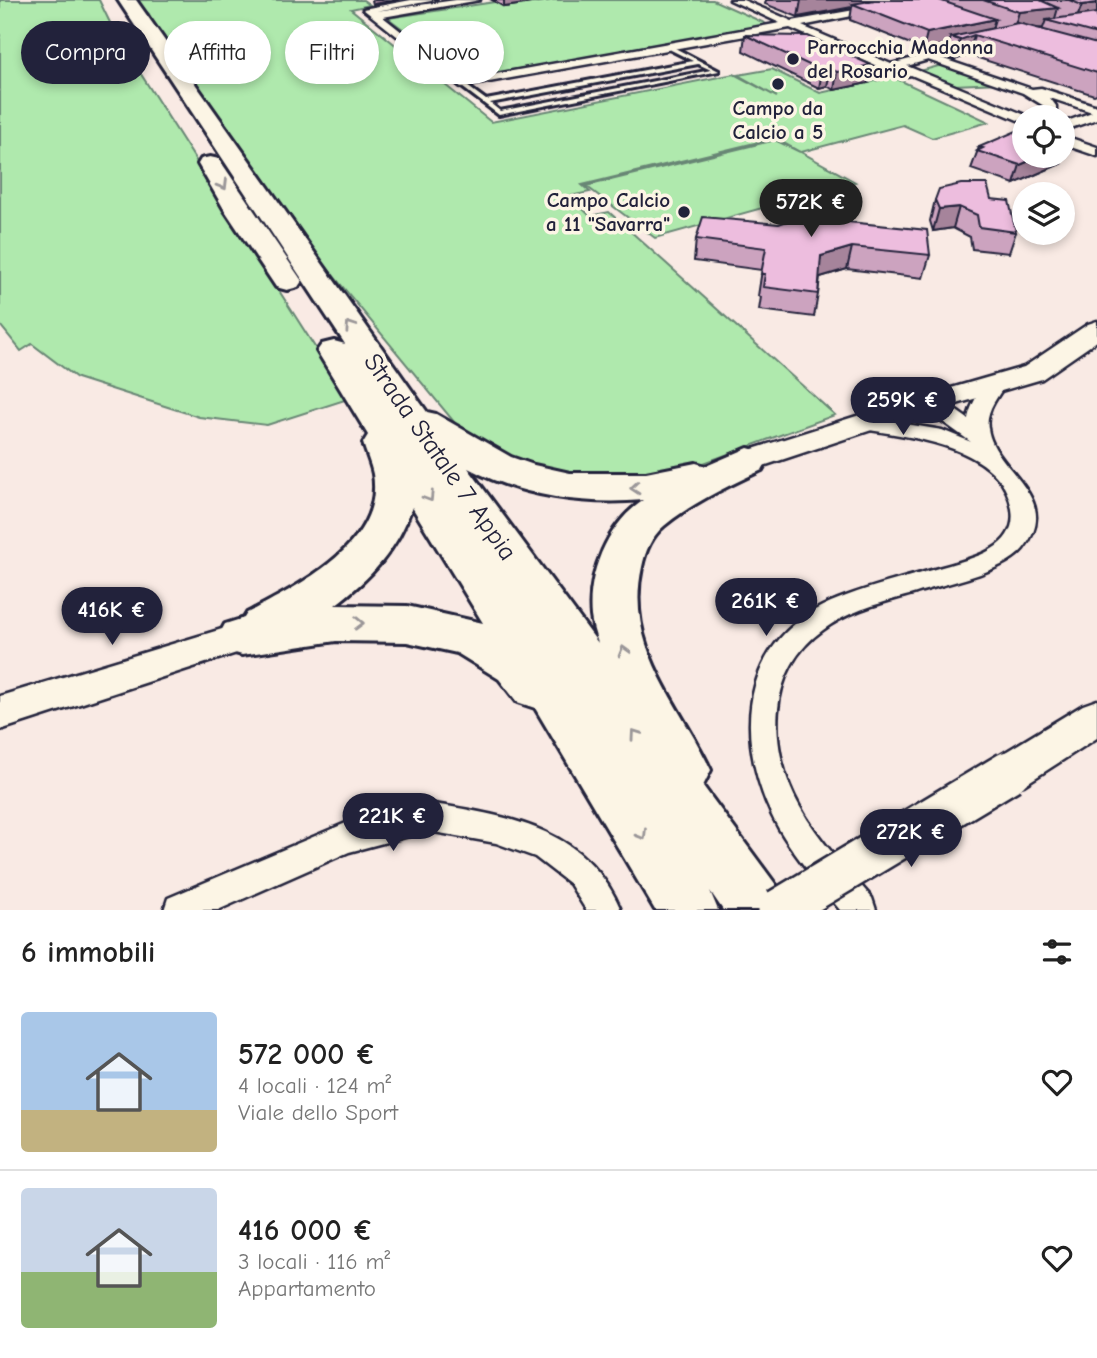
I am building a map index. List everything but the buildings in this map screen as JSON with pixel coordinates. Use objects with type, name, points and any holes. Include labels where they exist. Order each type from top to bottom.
[{"type":"highway","name":"Strada Statale 7 Appia","points":[[113,0],[237,209],[353,378],[688,910]]},
{"type":"highway","name":"Strada Statale 7 Appia","points":[[127,0],[410,414],[758,910]]},
{"type":"highway","points":[[242,637],[299,607],[349,572],[376,542],[392,511],[394,475],[389,456],[361,407],[353,378]]},
{"type":"highway","points":[[410,414],[495,465],[539,481],[596,489],[633,489],[674,482],[748,461]]},
{"type":"highway","points":[[728,867],[677,755],[626,661],[614,615],[616,582],[625,546],[648,517],[690,489],[748,461]]},
{"type":"highway","points":[[242,637],[336,623],[407,624],[468,636],[516,665],[554,713],[586,764],[622,802]]},
{"type":"street","points":[[393,29],[368,9],[431,0]]},
{"type":"street","points":[[375,15],[475,0]]},
{"type":"street","points":[[739,2],[765,0]]},
{"type":"street","points":[[504,77],[918,1],[939,10]]},
{"type":"street","points":[[739,2],[1012,120]]},
{"type":"street","points":[[878,63],[938,52],[1097,105]]},
{"type":"street","points":[[938,52],[1097,113]]},
{"type":"street","points":[[1012,113],[896,65],[929,57],[1027,90],[1049,105]]},
{"type":"street","points":[[1033,89],[1059,105]]},
{"type":"street","points":[[1075,122],[1097,113]]},
{"type":"street","points":[[1075,144],[1097,152]]},
{"type":"street","points":[[748,461],[1033,373],[1091,337]]},
{"type":"street","points":[[986,448],[977,426],[978,413],[995,385]]},
{"type":"street","points":[[928,404],[929,414],[935,424],[956,441]]},
{"type":"street","points":[[860,910],[790,818],[769,771],[761,726],[768,677],[789,647],[813,623],[846,608],[1000,555],[1020,536],[1026,517],[1021,500],[1009,478],[986,448],[946,412],[928,404]]},
{"type":"street","points":[[864,423],[917,430],[986,448]]},
{"type":"street","points":[[0,713],[242,637]]},
{"type":"street","points":[[779,910],[1097,717]]},
{"type":"street","points":[[180,910],[346,838],[428,817],[496,829],[545,846],[581,873],[604,910]]},
{"type":"lane","points":[[461,84],[499,113],[716,71],[671,48]]},
{"type":"lane","points":[[485,102],[699,62]]},
{"type":"green space","points":[[0,0],[99,0],[109,21],[21,21],[21,84],[147,84],[348,399],[267,425],[199,417],[77,378],[32,344],[21,351],[0,325]]},
{"type":"green space","points":[[134,0],[363,0],[370,5],[351,9],[366,21],[285,21],[285,84],[379,84],[379,32],[393,43],[393,84],[444,84],[491,122],[734,74],[777,97],[738,75],[772,69],[820,93],[893,77],[989,122],[932,138],[903,125],[801,152],[855,182],[655,238],[586,186],[775,140],[800,152],[775,138],[582,185],[590,192],[570,196],[590,216],[609,212],[835,415],[660,479],[551,478],[473,445],[295,229],[191,84],[271,84],[271,21],[164,21],[164,46],[154,32],[149,14]]},
{"type":"green space","points":[[508,0],[713,0],[769,25],[504,72],[504,21],[393,22],[388,18]]},
{"type":"green space","points":[[946,64],[1001,83],[954,85],[920,71]]},
{"type":"place","name":"Parrocchia Madonna del Rosario","points":[[793,59]]},
{"type":"place","name":"Campo da Calcio a 5","points":[[778,84]]},
{"type":"place","name":"Campo Calcio a 11 \"Savarra\"","points":[[684,212]]}]
